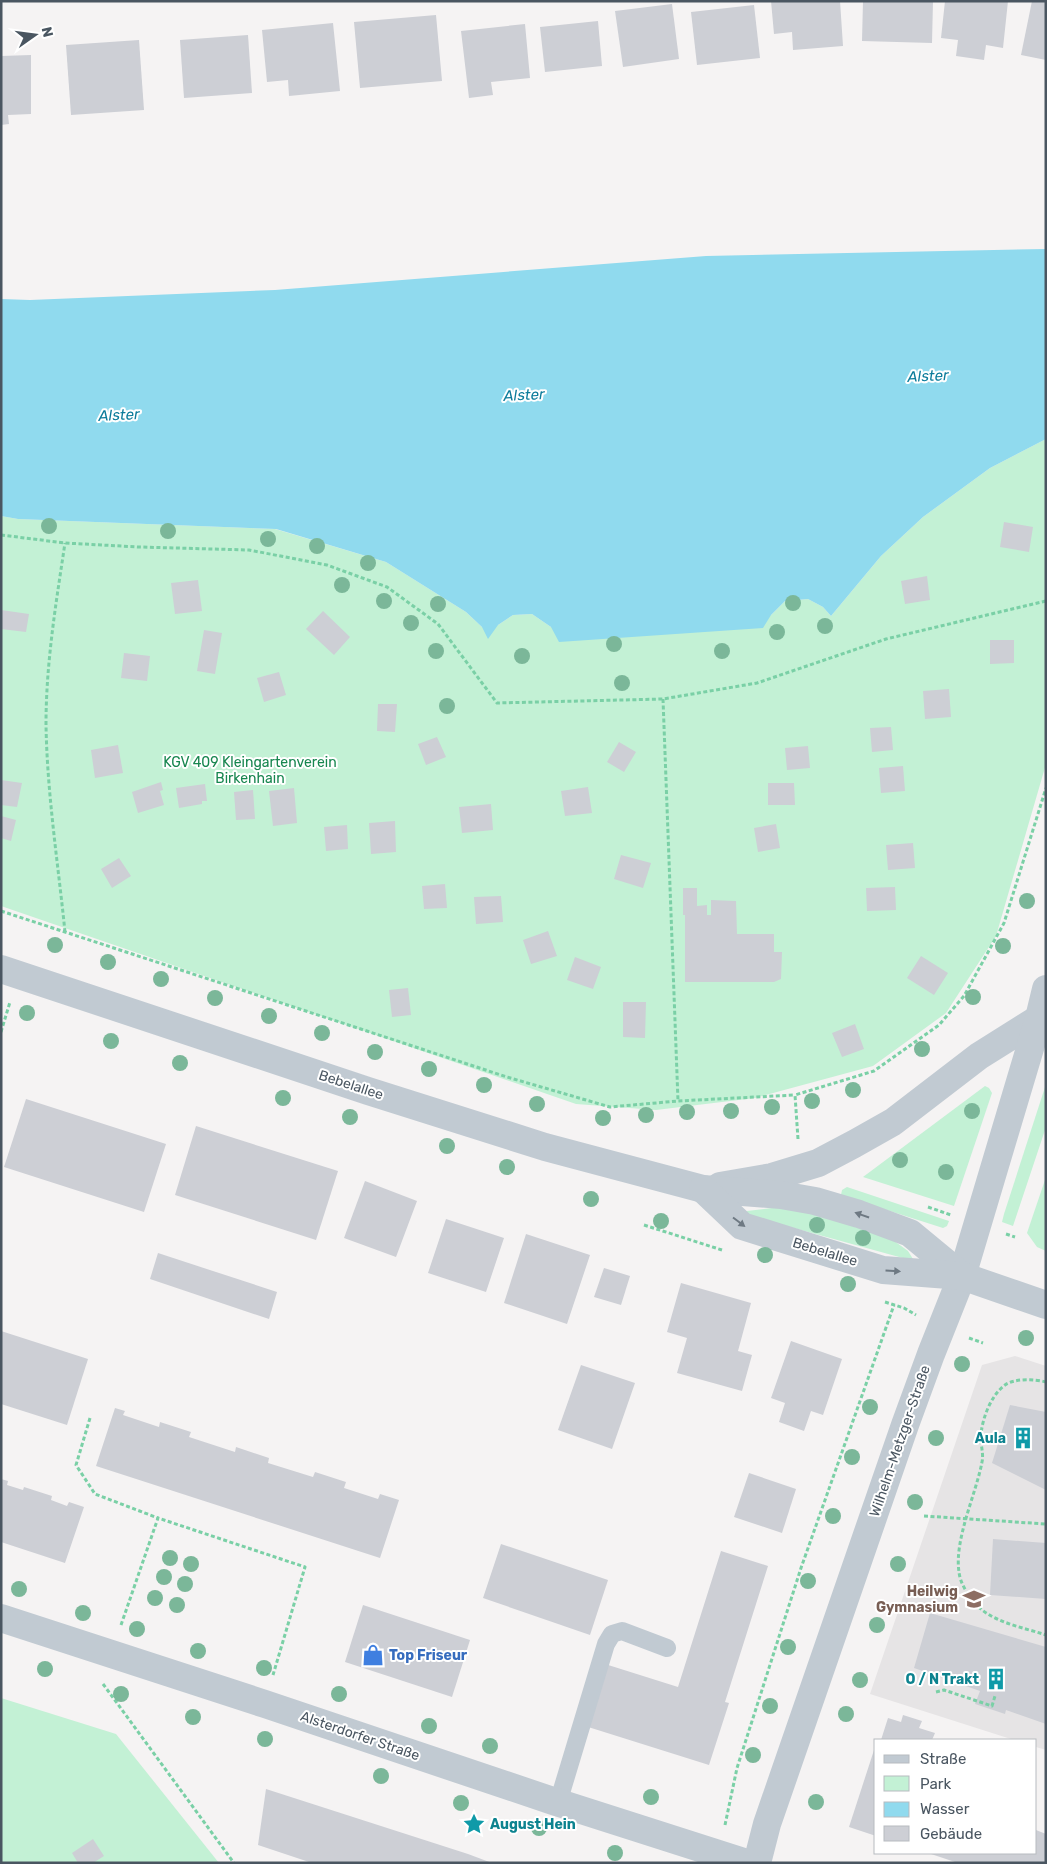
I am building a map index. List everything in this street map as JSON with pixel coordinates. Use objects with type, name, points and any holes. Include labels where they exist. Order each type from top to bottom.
[{"type":"street","name":"Bebelallee","points":[[1,969],[368,1091],[545,1147],[703,1189],[781,1195],[815,1200],[859,1214],[910,1233],[962,1276]]},
{"type":"street","points":[[979,1056],[1046,977]]},
{"type":"street","name":"Wilhelm-Metzger-Straße","points":[[757,1863],[767,1824],[905,1425],[962,1276],[1042,1016],[1046,989]]},
{"type":"street","points":[[703,1189],[772,1177],[818,1163],[893,1122],[979,1056],[1042,1016]]},
{"type":"street","name":"Bebelallee","points":[[703,1189],[742,1226],[883,1270],[962,1276],[1046,1305]]},
{"type":"street","name":"Alsterdorfer Straße","points":[[1,1618],[265,1704],[718,1859],[747,1863]]},
{"type":"lane","points":[[558,1803],[606,1644],[612,1634],[622,1631],[667,1648]]},
{"type":"path","points":[[1,535],[65,543],[249,550],[327,565],[387,587],[438,624],[497,703],[663,699],[757,683],[886,640],[1046,601]]},
{"type":"path","points":[[64,932],[49,783],[46,724],[50,638],[65,543]]},
{"type":"path","points":[[663,699],[678,1101]]},
{"type":"path","points":[[1,911],[507,1078],[610,1107],[678,1101],[795,1095],[874,1071],[939,1025],[964,996],[1004,923],[1046,788]]},
{"type":"path","points":[[795,1095],[798,1142],[818,1163]]},
{"type":"path","points":[[926,1207],[1015,1237]]},
{"type":"path","points":[[718,1859],[737,1768],[801,1568],[894,1305]]},
{"type":"path","points":[[1046,1382],[1040,1380],[1020,1380],[1005,1385],[994,1398],[984,1419],[980,1437],[982,1460],[966,1519],[959,1555],[959,1573],[964,1588],[975,1603],[988,1615],[1046,1635]]},
{"type":"path","points":[[90,1418],[76,1465],[95,1494],[158,1518],[305,1567],[265,1704]]},
{"type":"path","points":[[924,1516],[1046,1524]]},
{"type":"path","points":[[111,1654],[158,1518]]},
{"type":"path","points":[[100,1680],[234,1863]]},
{"type":"path","points":[[936,1692],[944,1690],[992,1706],[995,1696]]},
{"type":"shaded area","name":"Heilwig Gymnasium","points":[[1015,1356],[1046,1366],[1046,1750],[1037,1747],[1037,1739],[1011,1739],[870,1694],[982,1365]]},
{"type":"green space","name":"KGV 409 Kleingartenverein Birkenhain","points":[[1046,439],[1046,764],[996,936],[946,1013],[873,1066],[755,1098],[656,1110],[576,1104],[1,906],[1,516],[18,519],[275,529],[386,562],[466,612],[482,627],[498,625],[513,615],[532,614],[551,627],[771,615],[785,601],[808,599],[823,607],[831,616],[881,556],[923,517],[990,468]]},
{"type":"green space","points":[[1046,1084],[1046,1127],[1013,1226],[1002,1222]]},
{"type":"green space","points":[[985,1086],[992,1093],[954,1206],[863,1177]]},
{"type":"green space","points":[[1046,1177],[1046,1251],[1037,1247],[1027,1233]]},
{"type":"green space","points":[[847,1187],[949,1221],[947,1226],[943,1228],[841,1195],[842,1190]]},
{"type":"green space","points":[[795,1205],[893,1240],[908,1251],[913,1259],[910,1260],[745,1213],[747,1211]]},
{"type":"green space","points":[[1,1698],[116,1734],[219,1863],[1,1863]]},
{"type":"water","name":"Alster","points":[[1046,249],[1046,439],[990,468],[923,517],[881,556],[831,616],[823,607],[808,599],[785,601],[771,615],[763,628],[559,642],[551,627],[532,614],[513,615],[498,625],[488,639],[482,627],[466,612],[386,562],[276,529],[18,519],[1,516],[1,299],[30,300],[275,290],[706,256]]},
{"type":"building","points":[[771,1],[840,1],[843,46],[793,50],[792,32],[774,34]]},
{"type":"building","points":[[863,1],[933,1],[932,43],[862,41]]},
{"type":"building","points":[[945,1],[1008,1],[1003,48],[986,45],[984,60],[956,56],[958,40],[941,38]]},
{"type":"building","points":[[1032,1],[1046,2],[1046,60],[1021,55]]},
{"type":"building","points":[[672,4],[679,59],[623,67],[615,11]]},
{"type":"building","points":[[754,5],[760,58],[697,65],[691,12]]},
{"type":"building","points":[[436,15],[442,81],[360,88],[354,22]]},
{"type":"building","points":[[598,21],[602,66],[545,72],[540,27]]},
{"type":"building","points":[[333,23],[340,91],[289,96],[288,80],[267,82],[262,30]]},
{"type":"building","points":[[525,24],[530,78],[491,82],[493,95],[469,98],[461,31]]},
{"type":"building","points":[[248,35],[252,93],[184,98],[180,40]]},
{"type":"building","points":[[139,40],[144,110],[71,115],[66,45]]},
{"type":"building","points":[[31,55],[31,114],[8,115],[9,124],[1,125],[1,56]]},
{"type":"building","points":[[1004,522],[1033,527],[1029,552],[1000,547]]},
{"type":"building","points":[[927,576],[930,600],[905,604],[901,581]]},
{"type":"building","points":[[198,580],[202,611],[175,614],[171,583]]},
{"type":"building","points":[[1,610],[29,614],[26,632],[1,629]]},
{"type":"building","points":[[323,611],[350,637],[334,655],[306,629]]},
{"type":"building","points":[[204,630],[222,633],[215,674],[197,671]]},
{"type":"building","points":[[990,640],[1014,640],[1014,663],[990,664]]},
{"type":"building","points":[[124,653],[150,656],[147,681],[121,678]]},
{"type":"building","points":[[279,672],[286,695],[264,702],[257,678]]},
{"type":"building","points":[[949,689],[951,717],[925,719],[923,691]]},
{"type":"building","points":[[378,704],[397,704],[395,732],[377,731]]},
{"type":"building","points":[[891,727],[893,750],[872,752],[870,728]]},
{"type":"building","points":[[437,737],[446,757],[426,765],[418,744]]},
{"type":"building","points":[[619,742],[636,752],[624,772],[607,762]]},
{"type":"building","points":[[118,745],[123,773],[95,778],[91,750]]},
{"type":"building","points":[[808,746],[810,768],[787,770],[785,748]]},
{"type":"building","points":[[903,766],[905,791],[881,793],[879,768]]},
{"type":"building","points":[[1,780],[22,783],[17,807],[1,805]]},
{"type":"building","points":[[161,782],[163,790],[160,791],[164,805],[138,813],[132,792]]},
{"type":"building","points":[[768,783],[794,783],[795,805],[768,805]]},
{"type":"building","points":[[205,784],[207,801],[202,801],[202,804],[179,808],[176,788]]},
{"type":"building","points":[[588,787],[592,813],[565,816],[561,791]]},
{"type":"building","points":[[294,788],[297,823],[273,826],[269,791]]},
{"type":"building","points":[[253,790],[255,819],[236,820],[234,792]]},
{"type":"building","points":[[491,804],[493,830],[462,833],[459,807]]},
{"type":"building","points":[[1,816],[16,820],[11,841],[1,838]]},
{"type":"building","points":[[395,821],[396,852],[371,854],[369,823]]},
{"type":"building","points":[[776,824],[780,848],[758,852],[754,828]]},
{"type":"building","points":[[347,825],[348,849],[326,851],[324,827]]},
{"type":"building","points":[[913,843],[915,868],[888,870],[886,845]]},
{"type":"building","points":[[621,855],[651,863],[643,888],[614,879]]},
{"type":"building","points":[[119,858],[131,876],[112,888],[101,869]]},
{"type":"building","points":[[445,884],[447,908],[424,909],[422,886]]},
{"type":"building","points":[[895,887],[896,910],[867,911],[866,888]]},
{"type":"building","points":[[683,888],[697,888],[697,906],[707,905],[707,915],[711,915],[711,900],[736,901],[737,934],[774,934],[774,952],[782,952],[781,979],[774,982],[685,982]]},
{"type":"building","points":[[501,896],[503,922],[476,924],[474,897]]},
{"type":"building","points":[[548,931],[557,956],[531,964],[523,940]]},
{"type":"building","points":[[921,956],[948,973],[934,995],[907,978]]},
{"type":"building","points":[[575,957],[601,967],[593,989],[567,980]]},
{"type":"building","points":[[408,988],[411,1015],[392,1017],[389,990]]},
{"type":"building","points":[[623,1002],[646,1002],[645,1038],[623,1037]]},
{"type":"building","points":[[855,1024],[864,1049],[842,1057],[832,1033]]},
{"type":"building","points":[[26,1099],[166,1144],[144,1212],[4,1167]]},
{"type":"building","points":[[196,1126],[338,1171],[316,1240],[175,1195]]},
{"type":"building","points":[[365,1181],[417,1201],[396,1257],[344,1238]]},
{"type":"building","points":[[446,1219],[504,1238],[486,1292],[428,1273]]},
{"type":"building","points":[[526,1234],[590,1255],[567,1324],[504,1303]]},
{"type":"building","points":[[158,1253],[277,1292],[269,1319],[150,1279]]},
{"type":"building","points":[[604,1268],[630,1276],[621,1305],[594,1297]]},
{"type":"building","points":[[681,1283],[751,1303],[738,1351],[752,1355],[742,1391],[677,1373],[687,1338],[667,1332]]},
{"type":"building","points":[[1,1331],[88,1359],[67,1425],[1,1404]]},
{"type":"building","points":[[791,1341],[842,1359],[823,1415],[811,1411],[804,1431],[779,1422],[785,1403],[771,1398]]},
{"type":"building","points":[[581,1365],[635,1383],[612,1449],[558,1430]]},
{"type":"building","name":"Aula","points":[[1010,1405],[1046,1412],[1046,1490],[992,1463]]},
{"type":"building","points":[[115,1408],[125,1411],[123,1415],[159,1427],[160,1422],[191,1432],[189,1437],[235,1452],[236,1447],[269,1458],[268,1463],[313,1477],[315,1472],[346,1482],[344,1488],[378,1499],[380,1494],[399,1500],[380,1558],[96,1466]]},
{"type":"building","points":[[749,1473],[796,1489],[782,1533],[734,1517]]},
{"type":"building","points":[[1,1479],[8,1481],[7,1485],[23,1490],[24,1487],[52,1496],[51,1500],[67,1506],[69,1502],[84,1507],[65,1563],[1,1542]]},
{"type":"building","points":[[993,1539],[1046,1543],[1046,1599],[990,1595]]},
{"type":"building","points":[[501,1544],[608,1580],[590,1635],[483,1598]]},
{"type":"building","points":[[721,1551],[768,1566],[725,1702],[729,1703],[709,1765],[585,1726],[605,1664],[678,1687]]},
{"type":"building","points":[[363,1605],[470,1640],[452,1697],[345,1662]]},
{"type":"building","name":"O / N Trakt","points":[[930,1613],[1046,1647],[1046,1724],[1006,1710],[1005,1714],[975,1704],[980,1691],[914,1668]]},
{"type":"building","points":[[903,1715],[922,1721],[919,1728],[935,1733],[932,1739],[881,1739],[888,1718],[901,1722]]},
{"type":"building","points":[[874,1750],[874,1835],[849,1827]]},
{"type":"building","points":[[266,1789],[492,1863],[312,1863],[258,1845]]},
{"type":"building","points":[[1037,1830],[1046,1834],[1046,1863],[958,1863],[931,1854],[1037,1854]]},
{"type":"building","points":[[93,1839],[104,1856],[93,1863],[78,1863],[72,1853]]},
{"type":"place","name":"Aula","points":[[1023,1438]]},
{"type":"place","name":"Heilwig Gymnasium","points":[[974,1599]]},
{"type":"place","name":"Top Friseur","points":[[373,1655]]},
{"type":"place","name":"O / N Trakt","points":[[996,1679]]},
{"type":"place","name":"August Hein","points":[[474,1824]]}]
